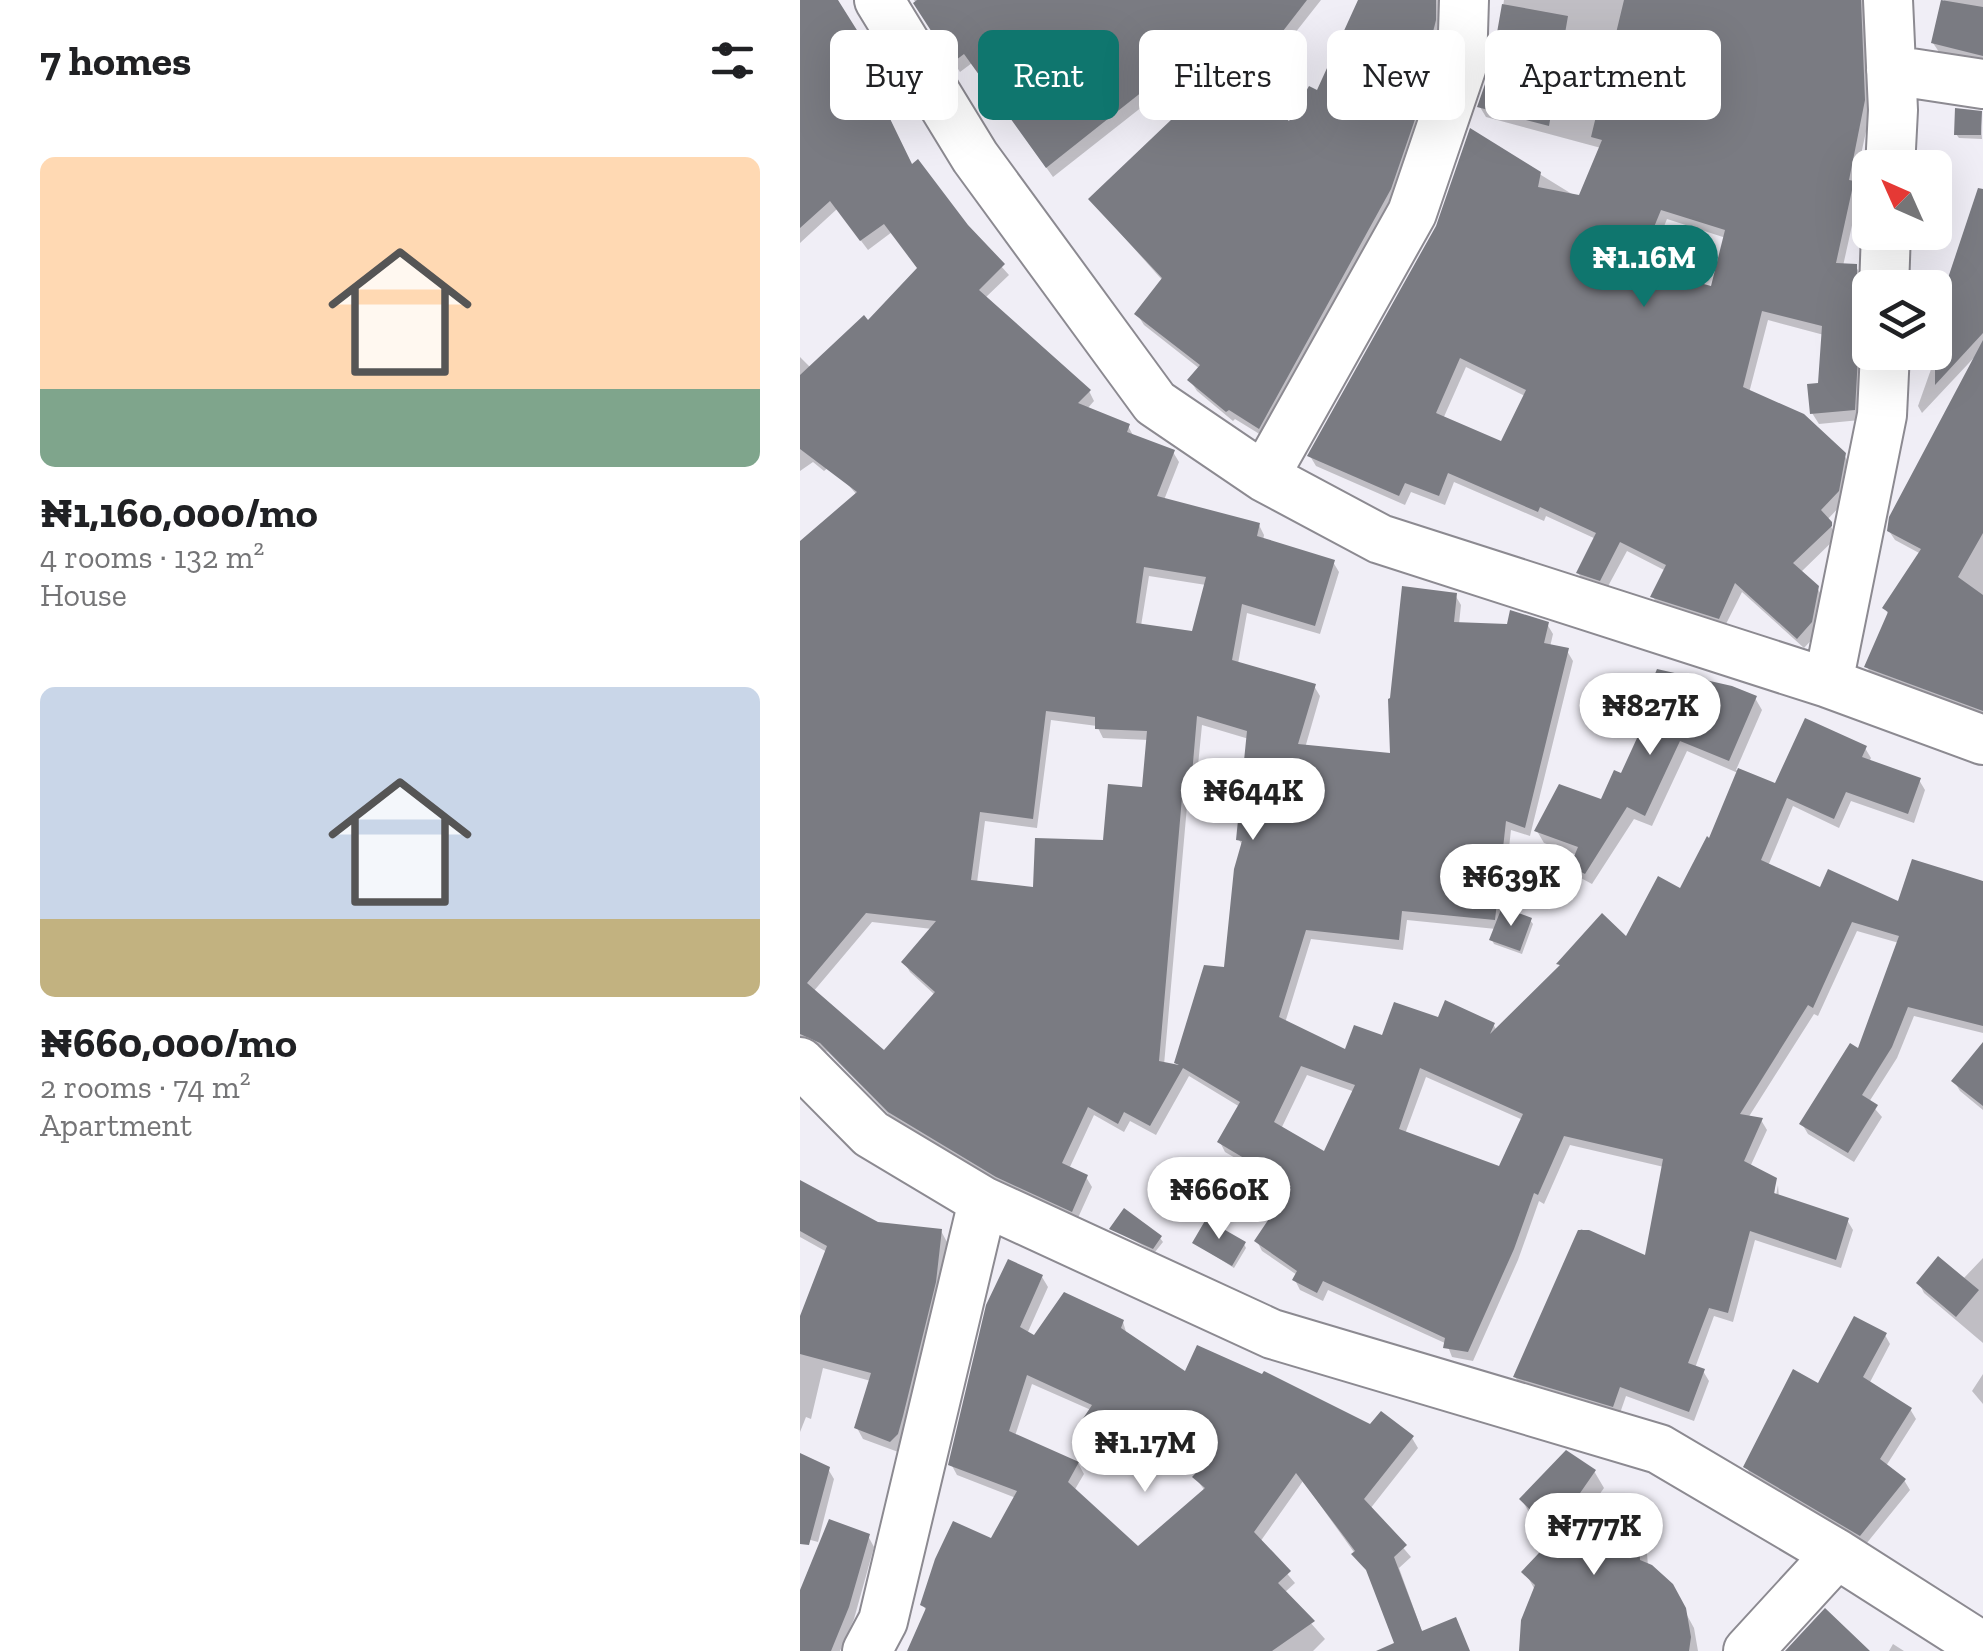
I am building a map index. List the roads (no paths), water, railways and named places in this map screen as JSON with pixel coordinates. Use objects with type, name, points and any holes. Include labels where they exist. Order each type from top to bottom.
[{"type":"street","points":[[879,0],[975,157],[1155,403],[1264,477],[1380,539],[1828,683],[1983,740]]},
{"type":"street","points":[[1264,477],[1412,213],[1462,66],[1464,0]]},
{"type":"street","points":[[1888,0],[1890,150]]},
{"type":"street","points":[[1892,70],[1983,84]]},
{"type":"street","points":[[1828,683],[1882,415],[1883,370]]},
{"type":"street","points":[[800,1062],[871,1134],[983,1201],[1272,1334],[1660,1449],[1983,1647]]},
{"type":"street","points":[[867,1651],[883,1621],[983,1201]]},
{"type":"street","points":[[1748,1651],[1837,1554]]}]
